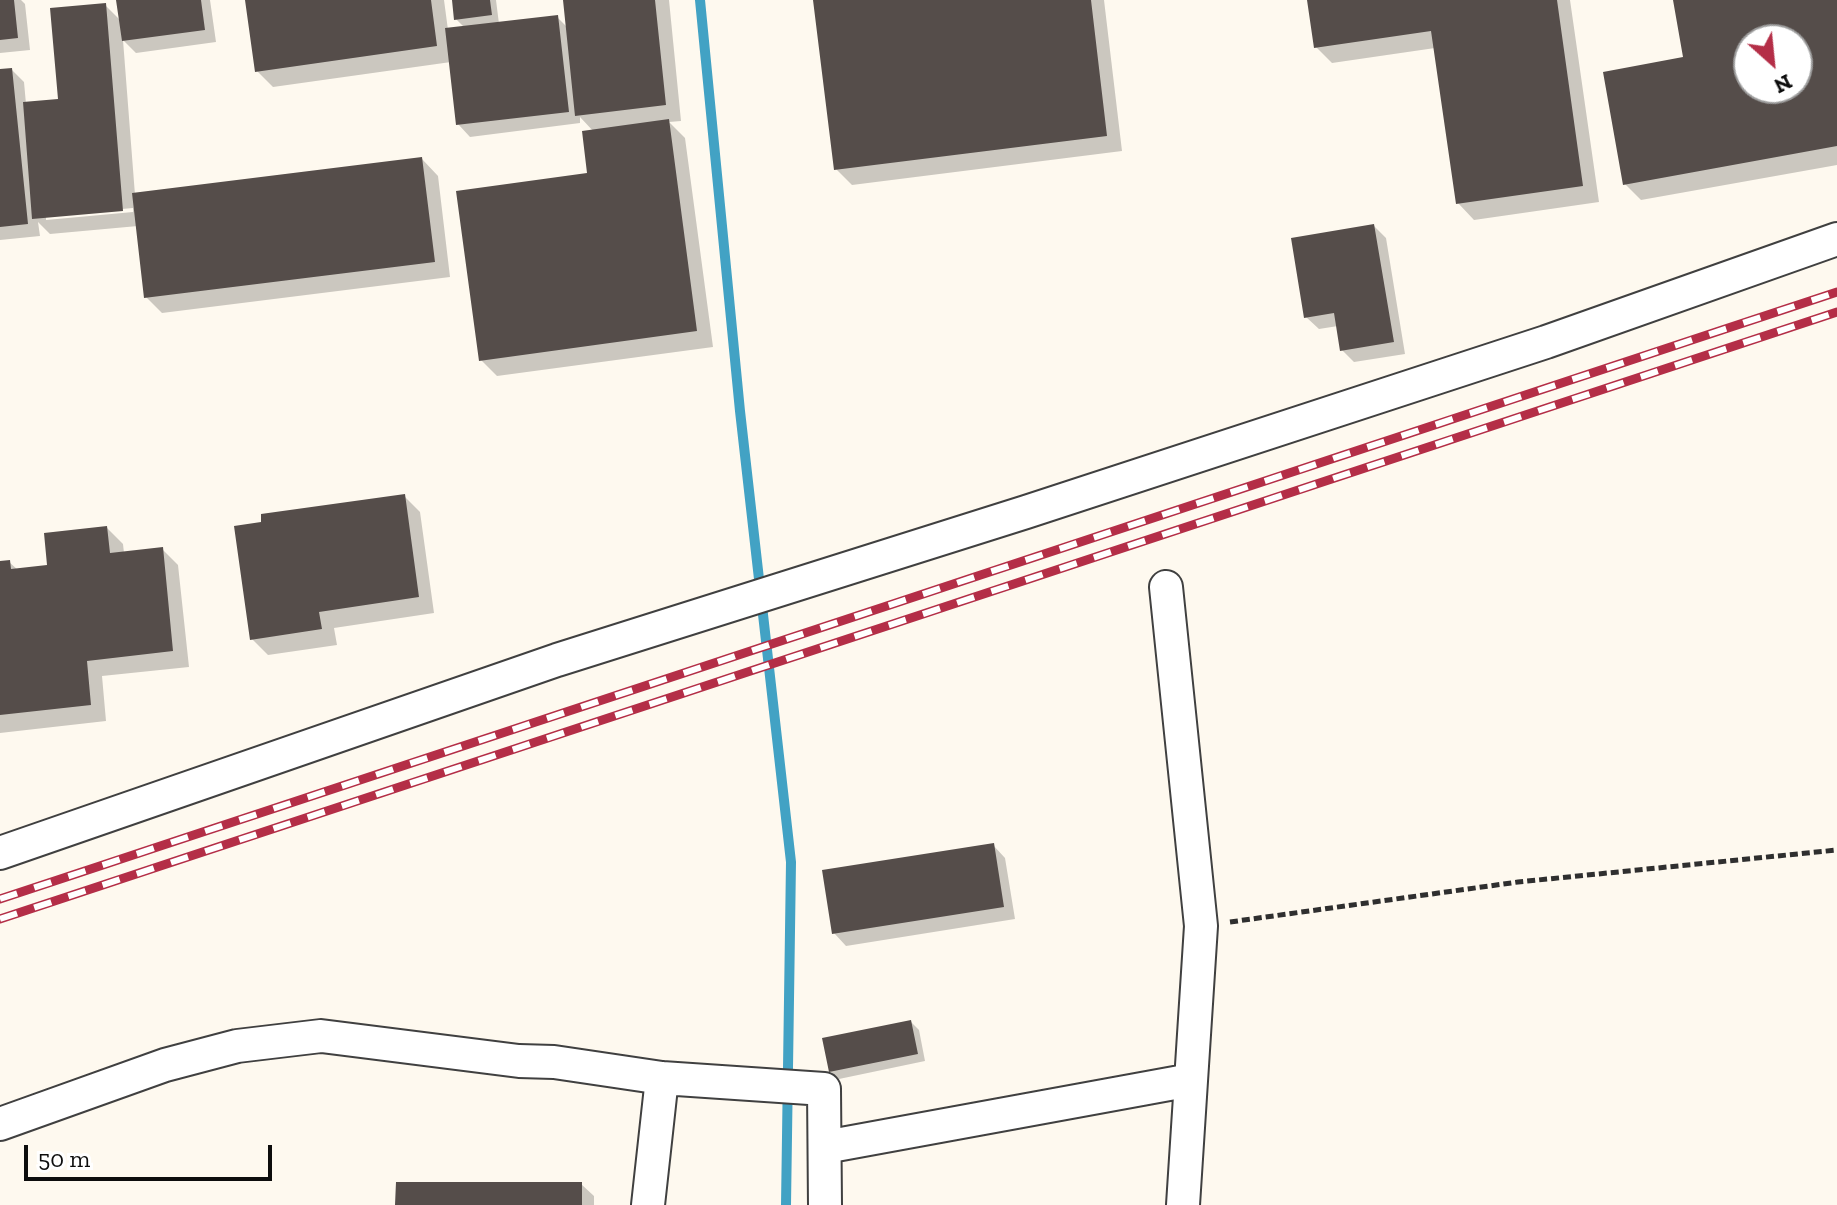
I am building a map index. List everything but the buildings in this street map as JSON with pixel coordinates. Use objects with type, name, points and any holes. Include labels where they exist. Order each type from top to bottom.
[{"type":"street","points":[[0,853],[557,660],[1026,512],[1546,342],[1837,239]]},
{"type":"street","points":[[1166,587],[1201,926],[1183,1205]]},
{"type":"street","points":[[0,1124],[165,1065],[237,1046],[321,1036],[519,1061],[554,1062],[662,1078],[824,1089],[825,1205]]},
{"type":"street","points":[[648,1205],[662,1078]]},
{"type":"street","points":[[825,1147],[1191,1080]]},
{"type":"path","points":[[1201,926],[1518,882],[1837,850]]},
{"type":"waterway","points":[[700,0],[740,411],[791,862],[786,1205]]},
{"type":"railway","points":[[0,899],[1837,292]]},
{"type":"railway","points":[[0,919],[1837,312]]}]
